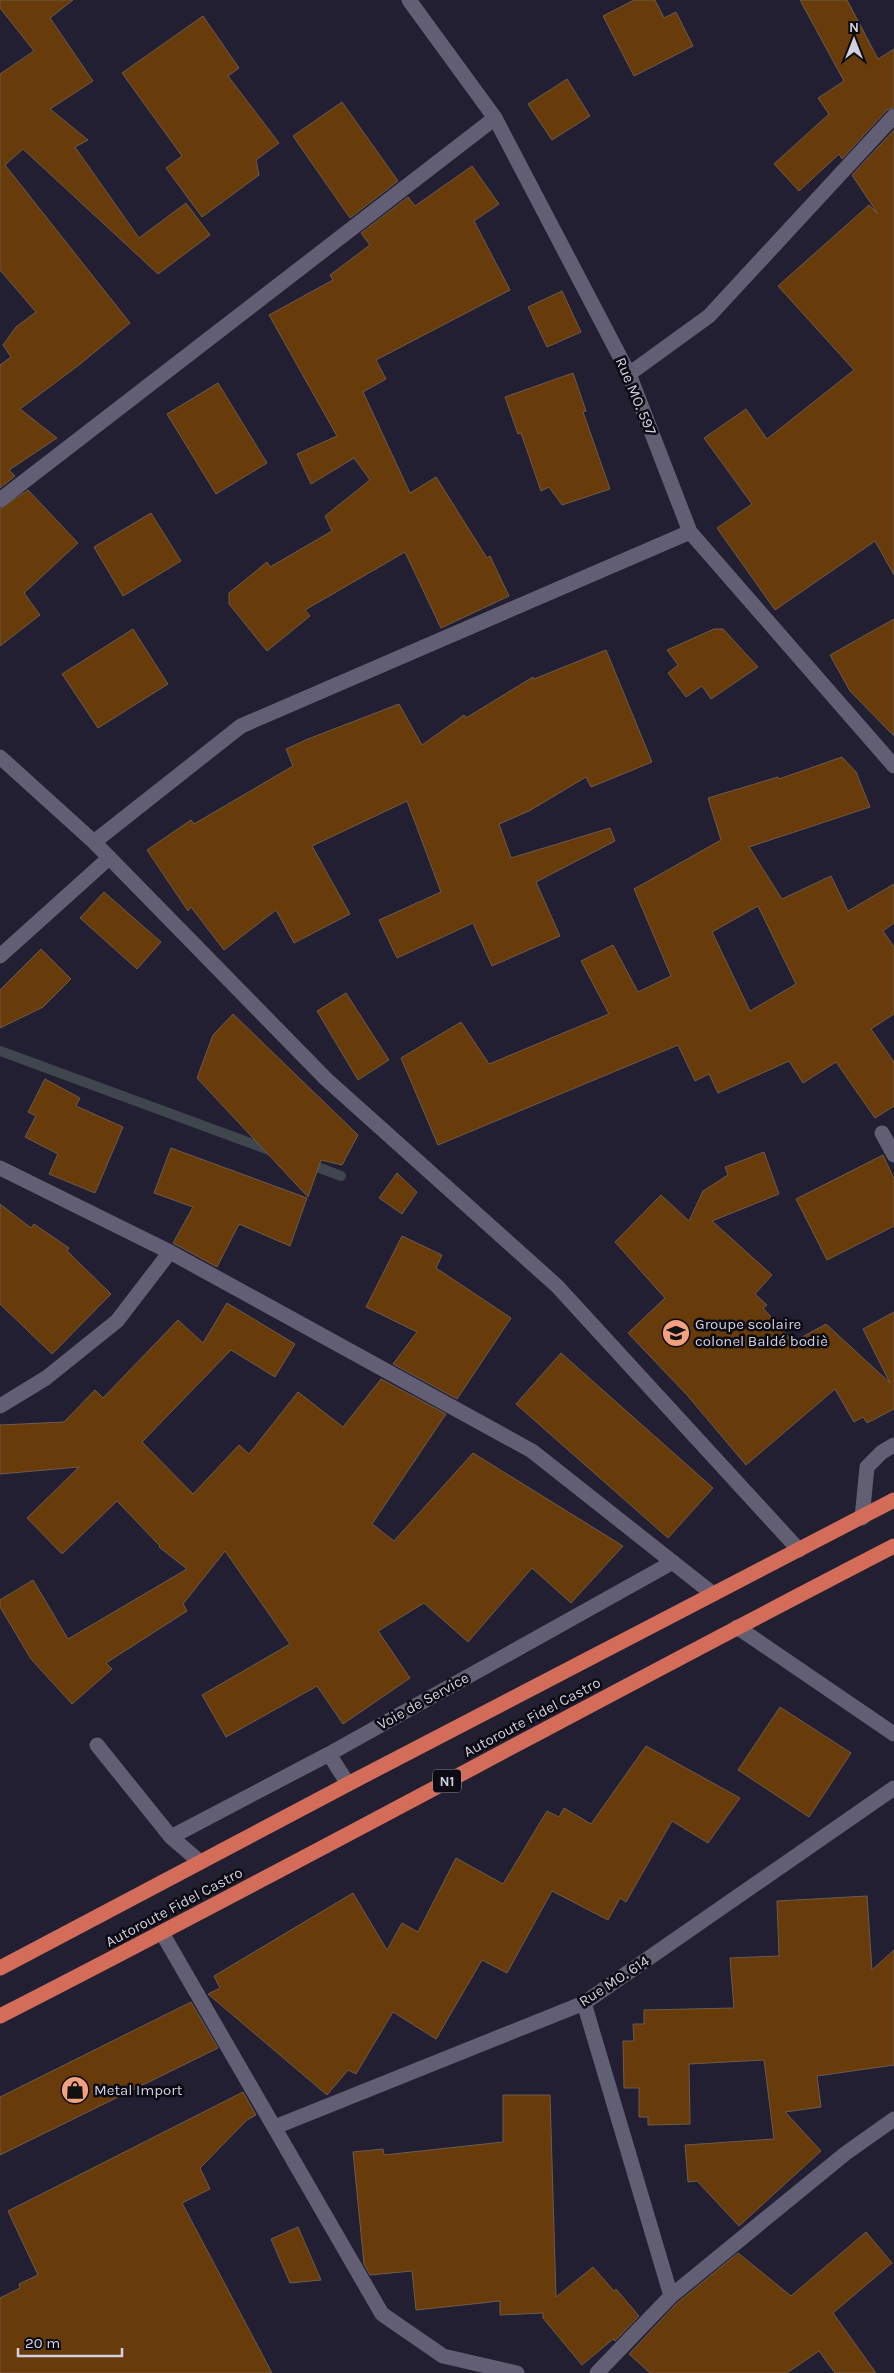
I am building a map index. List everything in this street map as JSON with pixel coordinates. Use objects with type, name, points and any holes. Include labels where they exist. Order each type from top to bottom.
[{"type":"highway","name":"Autoroute Fidel Castro","points":[[0,1968],[348,1784],[894,1500]]},
{"type":"highway","name":"Autoroute Fidel Castro","points":[[0,2016],[162,1933],[737,1627],[894,1546]]},
{"type":"street","name":"Rue MO. 597","points":[[409,0],[495,118],[629,374],[690,532],[894,766]]},
{"type":"street","points":[[629,374],[709,316],[894,116]]},
{"type":"street","points":[[0,500],[495,118]]},
{"type":"street","points":[[94,842],[241,726],[690,532]]},
{"type":"street","points":[[0,757],[94,842],[326,1079],[557,1286],[800,1550]]},
{"type":"street","points":[[0,956],[109,858]]},
{"type":"street","points":[[882,1133],[894,1156]]},
{"type":"street","points":[[0,1168],[170,1252],[532,1451],[713,1594]]},
{"type":"street","points":[[0,1406],[46,1378],[117,1321],[170,1252]]},
{"type":"street","points":[[862,1518],[867,1467],[882,1452],[894,1445]]},
{"type":"street","name":"Voie de Service","points":[[171,1837],[329,1754],[673,1562]]},
{"type":"street","points":[[737,1627],[894,1734]]},
{"type":"street","points":[[97,1745],[171,1837],[200,1862]]},
{"type":"street","points":[[329,1754],[348,1784]]},
{"type":"street","name":"Rue MO. 614","points":[[274,2127],[584,2004],[894,1788]]},
{"type":"street","points":[[162,1933],[382,2314],[443,2356],[517,2373]]},
{"type":"street","points":[[584,2004],[671,2296]]},
{"type":"street","points":[[596,2373],[671,2296],[846,2153],[894,2119]]},
{"type":"building","points":[[0,0],[73,0],[50,18],[93,81],[50,109],[88,140],[75,147],[139,238],[186,203],[210,235],[158,274],[23,149],[5,165],[130,323],[79,365],[20,409],[57,438],[9,470],[15,476],[0,488],[0,365],[11,357],[3,345],[16,327],[36,312],[0,270],[0,74],[34,51],[0,8]]},
{"type":"building","points":[[634,0],[655,0],[664,18],[676,12],[693,46],[634,76],[603,16]]},
{"type":"building","points":[[800,0],[847,0],[878,59],[894,49],[894,107],[887,110],[842,159],[839,154],[799,191],[774,164],[829,114],[818,98],[844,81]]},
{"type":"building","points":[[203,16],[239,68],[228,76],[279,143],[256,160],[259,175],[202,217],[166,168],[182,156],[122,73]]},
{"type":"building","points":[[567,79],[590,116],[552,140],[528,104]]},
{"type":"building","points":[[342,102],[398,181],[350,218],[293,136]]},
{"type":"building","points":[[894,130],[894,575],[875,541],[775,610],[717,528],[752,504],[704,438],[746,409],[767,439],[854,370],[778,286],[869,205],[878,214],[852,175]]},
{"type":"building","points":[[472,166],[499,204],[474,221],[510,290],[376,360],[386,379],[363,392],[410,493],[436,477],[487,558],[490,556],[509,596],[441,628],[405,552],[305,610],[310,616],[267,651],[229,604],[229,593],[267,562],[270,567],[332,531],[325,516],[370,480],[354,458],[311,484],[297,454],[337,436],[269,315],[333,280],[330,275],[370,245],[361,233],[408,197],[415,206]]},
{"type":"building","points":[[562,291],[581,332],[547,347],[528,307]]},
{"type":"building","points":[[573,373],[586,411],[583,412],[610,489],[562,505],[549,487],[541,491],[521,433],[518,434],[505,397]]},
{"type":"building","points":[[218,383],[267,463],[216,494],[167,414]]},
{"type":"building","points":[[28,490],[78,543],[24,593],[40,615],[0,646],[0,509]]},
{"type":"building","points":[[151,513],[181,561],[123,596],[94,547]]},
{"type":"building","points":[[894,619],[894,736],[850,691],[830,655]]},
{"type":"building","points":[[133,629],[168,684],[98,728],[62,674]]},
{"type":"building","points":[[714,629],[723,629],[758,667],[711,699],[702,686],[686,697],[668,673],[678,665],[667,650]]},
{"type":"building","points":[[606,650],[652,762],[591,787],[586,777],[529,811],[499,824],[511,858],[610,828],[615,841],[536,882],[560,936],[492,966],[473,923],[397,958],[379,920],[441,892],[407,801],[312,846],[350,914],[294,943],[276,910],[224,950],[191,907],[188,911],[147,850],[191,820],[194,824],[293,766],[286,749],[308,739],[399,704],[422,745],[464,715],[466,718],[533,677],[534,679]]},
{"type":"building","points":[[842,757],[856,772],[870,807],[749,847],[782,899],[831,876],[848,911],[894,884],[894,923],[883,931],[894,947],[894,1014],[871,1029],[894,1062],[894,1106],[875,1118],[836,1062],[803,1083],[789,1061],[718,1093],[709,1074],[695,1081],[678,1045],[438,1145],[401,1058],[461,1022],[489,1064],[609,1014],[581,961],[613,945],[638,992],[671,976],[634,889],[721,840],[708,798],[778,777],[779,779]],"holes":[[[758,906],[796,984],[750,1011],[712,932]]]},
{"type":"building","points":[[104,892],[161,942],[137,969],[80,918]]},
{"type":"building","points":[[41,949],[71,979],[43,1007],[0,1028],[0,990]]},
{"type":"building","points":[[346,993],[389,1060],[358,1080],[317,1011]]},
{"type":"building","points":[[233,1014],[358,1135],[342,1165],[321,1160],[308,1197],[197,1078],[213,1035]]},
{"type":"building","points":[[45,1079],[80,1098],[76,1106],[123,1127],[95,1193],[49,1174],[58,1154],[25,1137],[36,1116],[28,1112]]},
{"type":"building","points":[[171,1148],[307,1198],[290,1246],[239,1224],[217,1267],[173,1243],[193,1207],[154,1193]]},
{"type":"building","points":[[764,1152],[779,1194],[712,1221],[772,1275],[755,1294],[767,1305],[763,1308],[793,1342],[826,1324],[890,1383],[863,1329],[894,1312],[894,1409],[867,1423],[863,1417],[854,1422],[835,1389],[746,1465],[687,1395],[628,1333],[665,1298],[615,1242],[661,1195],[689,1221],[703,1191],[728,1175],[725,1167]]},
{"type":"building","points":[[883,1155],[894,1179],[894,1226],[827,1260],[796,1199]]},
{"type":"building","points":[[397,1173],[417,1192],[402,1214],[379,1198]]},
{"type":"building","points":[[0,1204],[31,1228],[34,1224],[69,1248],[67,1251],[111,1294],[52,1354],[0,1304]]},
{"type":"building","points":[[402,1236],[442,1255],[436,1268],[511,1318],[457,1399],[393,1364],[417,1332],[366,1307]]},
{"type":"building","points":[[227,1303],[295,1344],[275,1377],[231,1350],[142,1442],[193,1494],[239,1445],[249,1454],[298,1392],[343,1427],[381,1379],[446,1414],[372,1524],[394,1541],[473,1453],[623,1546],[571,1603],[532,1568],[468,1642],[424,1603],[378,1631],[410,1678],[343,1724],[317,1686],[226,1737],[202,1695],[290,1644],[225,1551],[183,1604],[187,1611],[106,1663],[112,1669],[72,1704],[31,1659],[0,1607],[0,1600],[33,1580],[68,1639],[187,1569],[159,1547],[117,1501],[62,1554],[27,1518],[79,1467],[0,1474],[0,1425],[64,1422],[95,1390],[103,1398],[178,1320],[203,1343]]},
{"type":"building","points":[[561,1353],[713,1488],[668,1538],[516,1404]]},
{"type":"building","points":[[780,1707],[851,1753],[809,1817],[738,1770]]},
{"type":"building","points":[[646,1746],[740,1798],[708,1843],[672,1821],[626,1902],[620,1898],[608,1920],[552,1891],[507,1973],[482,1960],[436,2039],[393,2012],[356,2074],[348,2070],[327,2095],[208,1994],[220,1988],[214,1976],[353,1893],[387,1950],[402,1923],[418,1932],[456,1858],[503,1884],[547,1811],[559,1817],[564,1808],[591,1824]]},
{"type":"building","points":[[867,1896],[872,1970],[894,1950],[894,2065],[817,2076],[821,2107],[785,2112],[821,2151],[739,2226],[697,2181],[688,2182],[685,2145],[774,2139],[764,2060],[689,2064],[690,2124],[648,2125],[648,2117],[639,2117],[639,2088],[624,2088],[623,2041],[634,2041],[633,2024],[644,2024],[644,2010],[734,2008],[730,1958],[779,1956],[777,1901]]},
{"type":"building","points":[[191,2002],[218,2048],[0,2155],[0,2097]]},
{"type":"building","points":[[243,2092],[256,2115],[247,2120],[200,2168],[210,2189],[182,2203],[272,2373],[0,2373],[0,2298],[20,2288],[19,2284],[38,2275],[8,2211]]},
{"type":"building","points":[[503,2095],[550,2095],[556,2297],[593,2267],[614,2291],[616,2289],[639,2316],[615,2341],[613,2339],[582,2365],[543,2318],[543,2313],[500,2315],[500,2301],[416,2310],[412,2271],[370,2275],[364,2264],[353,2152],[383,2149],[384,2155],[503,2142]]},
{"type":"building","points":[[298,2227],[321,2280],[290,2283],[271,2239]]},
{"type":"building","points":[[866,2232],[892,2263],[833,2313],[876,2373],[835,2373],[819,2351],[787,2373],[650,2373],[629,2354],[677,2303],[738,2253],[791,2296]]},
{"type":"waterway","points":[[0,1051],[272,1151]]},
{"type":"waterway","points":[[307,1163],[341,1176]]},
{"type":"place","name":"Groupe scolaire colonel Baldé bodiè","points":[[676,1333]]},
{"type":"place","name":"Metal Import","points":[[75,2090]]}]
